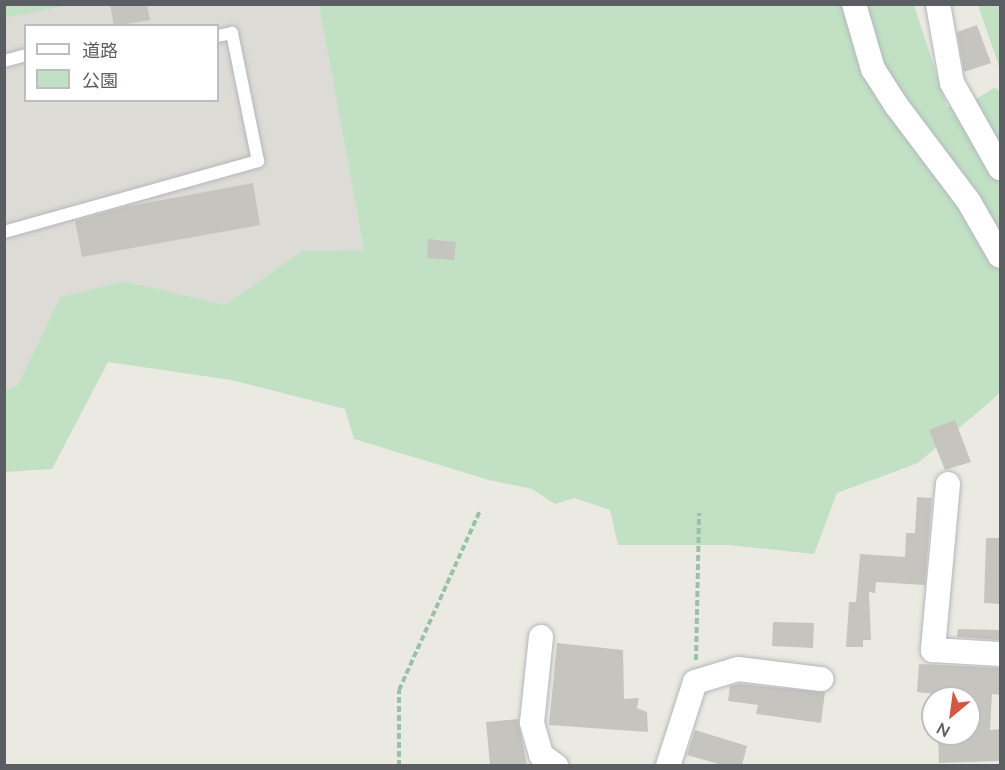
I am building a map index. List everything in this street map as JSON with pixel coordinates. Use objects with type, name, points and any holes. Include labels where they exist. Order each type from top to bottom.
[{"type":"street","points":[[854,4],[873,69],[896,105],[969,202],[1000,256]]},
{"type":"street","points":[[938,4],[952,83],[1000,168]]},
{"type":"street","points":[[948,484],[933,651],[1000,654]]},
{"type":"street","points":[[541,638],[532,723],[541,755],[556,765]]},
{"type":"street","points":[[668,765],[695,682],[738,669],[821,679]]},
{"type":"lane","points":[[4,232],[258,161],[232,33],[219,36]]},
{"type":"lane","points":[[4,61],[24,56]]},
{"type":"path","points":[[399,765],[399,690],[480,511]]},
{"type":"path","points":[[695,682],[701,556],[699,513]]},
{"type":"shaded area","points":[[69,4],[319,5],[364,250],[302,251],[225,305],[124,281],[60,297],[18,385],[5,390],[4,18]]},
{"type":"green space","points":[[5,4],[69,4],[69,5],[5,18]]},
{"type":"green space","points":[[319,5],[914,5],[947,107],[972,102],[995,87],[1000,92],[1000,393],[918,463],[837,493],[814,554],[728,545],[618,545],[610,510],[575,498],[555,504],[532,489],[489,480],[354,439],[345,409],[231,380],[108,362],[52,469],[5,472],[5,390],[18,385],[60,297],[124,281],[225,305],[302,251],[364,250]]},
{"type":"green space","points":[[978,5],[1000,5],[1000,69]]},
{"type":"building","points":[[110,4],[147,4],[150,20],[114,24]]},
{"type":"building","points":[[977,25],[991,63],[964,72],[957,32]]},
{"type":"building","points":[[253,183],[260,225],[82,257],[75,221],[125,207]]},
{"type":"building","points":[[428,239],[456,242],[454,260],[427,258]]},
{"type":"building","points":[[955,420],[971,462],[945,470],[929,430]]},
{"type":"building","points":[[917,497],[932,498],[925,585],[876,582],[875,593],[869,592],[871,640],[863,640],[863,647],[846,647],[849,602],[856,602],[860,554],[905,557],[906,533],[915,533]]},
{"type":"building","points":[[986,538],[1000,538],[1000,604],[984,603]]},
{"type":"building","points":[[773,622],[814,623],[813,648],[772,646]]},
{"type":"building","points":[[958,629],[1000,630],[1000,640],[957,637]]},
{"type":"building","points":[[557,643],[623,650],[624,699],[639,698],[637,708],[647,712],[648,732],[549,725]]},
{"type":"building","points":[[919,664],[1000,668],[1000,695],[992,694],[990,730],[1000,729],[1000,761],[939,763],[938,746],[981,746],[981,686],[921,686],[921,692],[917,692]]},
{"type":"building","points":[[739,684],[825,692],[821,723],[756,714],[758,705],[728,701],[730,686]]},
{"type":"building","points":[[518,719],[527,765],[490,765],[486,722]]},
{"type":"building","points":[[695,730],[747,746],[742,765],[722,765],[687,755]]}]
